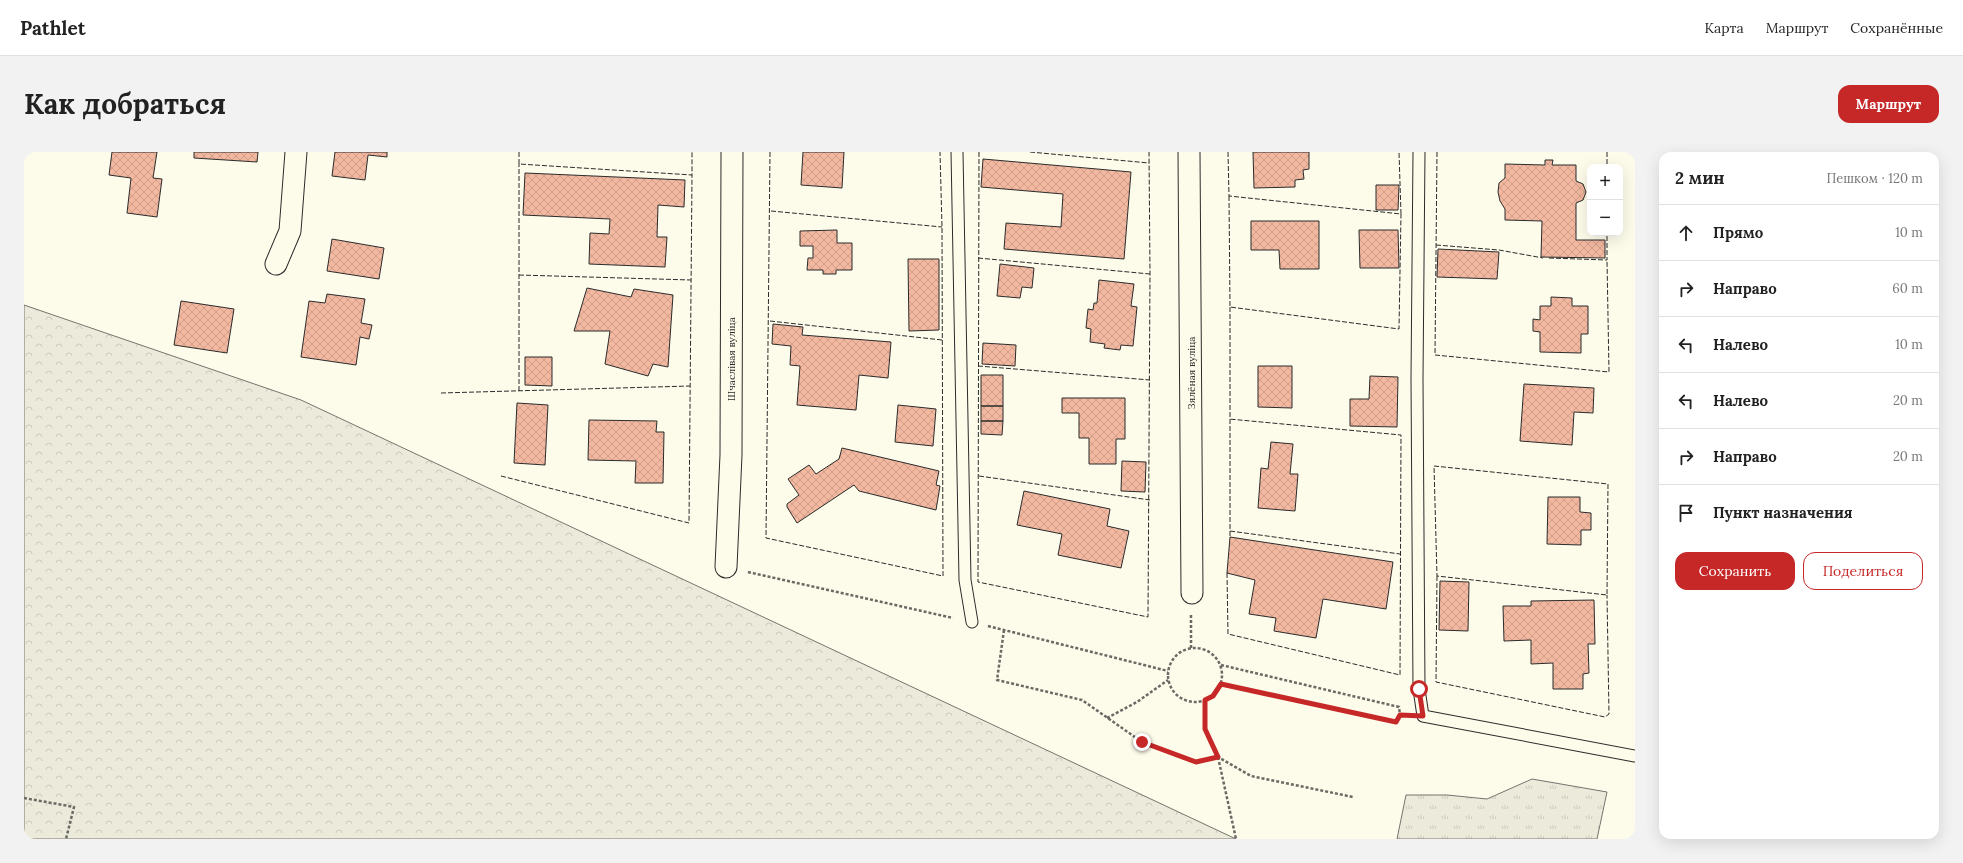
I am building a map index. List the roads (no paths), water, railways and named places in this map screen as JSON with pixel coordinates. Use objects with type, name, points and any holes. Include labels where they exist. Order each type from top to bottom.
[{"type":"street","points":[[276,264],[290,230],[296,152]]},
{"type":"street","name":"Шчаслівая вуліца","points":[[726,567],[731,455],[732,152]]},
{"type":"street","name":"Зялёная вуліца","points":[[1189,152],[1192,593]]},
{"type":"lane","points":[[957,152],[965,580],[972,622]]},
{"type":"lane","points":[[1419,152],[1417,427],[1419,689],[1423,716],[1635,756]]}]
